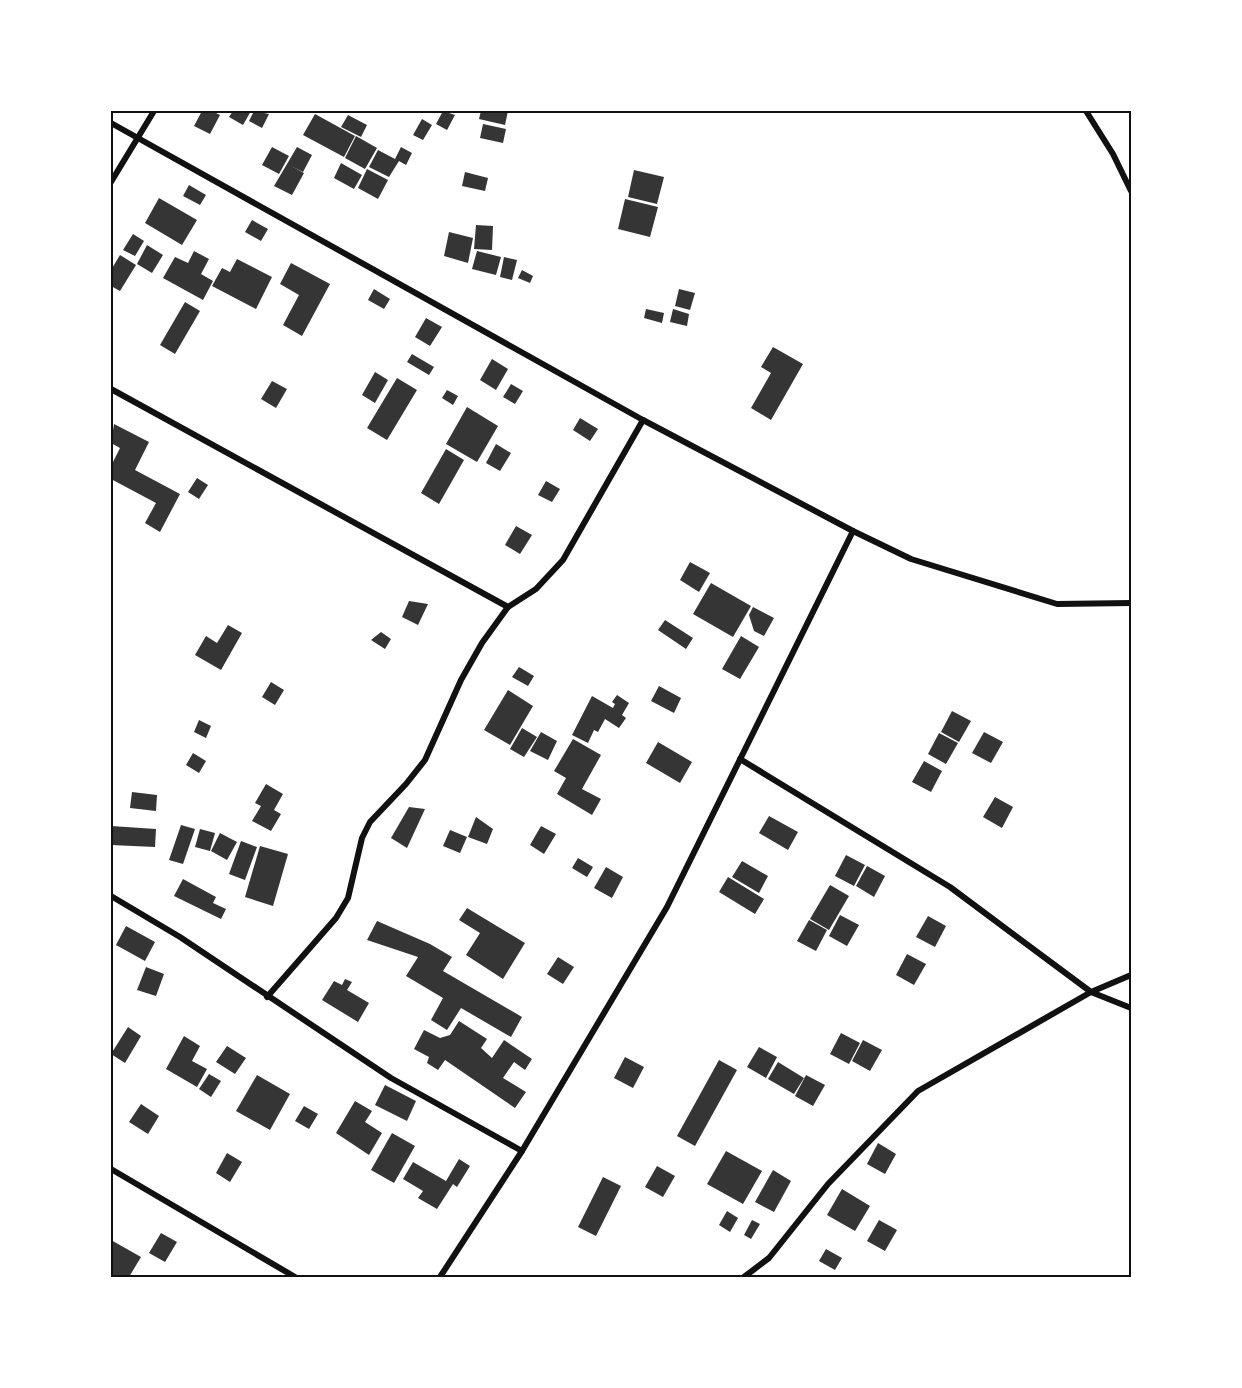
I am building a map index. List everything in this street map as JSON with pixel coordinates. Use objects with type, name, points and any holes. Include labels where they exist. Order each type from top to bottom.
[{"type":"street","points":[[111,183],[154,111]]},
{"type":"street","points":[[1086,111],[1113,154],[1131,191]]},
{"type":"street","points":[[111,123],[643,420],[853,531],[912,559],[1057,604],[1131,603]]},
{"type":"street","points":[[111,389],[508,607]]},
{"type":"street","points":[[267,997],[336,918],[348,898],[362,838],[370,822],[425,760],[461,680],[482,643],[508,607],[536,589],[563,560],[643,420]]},
{"type":"street","points":[[440,1277],[522,1151],[667,907],[853,531]]},
{"type":"street","points":[[740,759],[950,887],[1091,992],[1131,1008]]},
{"type":"street","points":[[111,896],[180,937],[391,1078],[522,1151]]},
{"type":"street","points":[[744,1277],[769,1258],[828,1184],[918,1091],[1091,992],[1131,975]]},
{"type":"street","points":[[111,1169],[295,1277]]},
{"type":"building","points":[[202,111],[212,111],[220,115],[210,134],[194,126]]},
{"type":"building","points":[[233,111],[251,111],[243,125],[229,117]]},
{"type":"building","points":[[254,111],[269,114],[262,128],[249,121]]},
{"type":"building","points":[[443,111],[455,115],[447,130],[436,124]]},
{"type":"building","points":[[481,111],[508,111],[505,125],[479,119]]},
{"type":"building","points":[[315,114],[355,136],[344,157],[303,135]]},
{"type":"building","points":[[348,115],[367,125],[361,137],[341,127]]},
{"type":"building","points":[[422,119],[432,125],[423,140],[413,135]]},
{"type":"building","points":[[483,124],[506,129],[503,143],[480,138]]},
{"type":"building","points":[[356,136],[377,148],[365,169],[345,158]]},
{"type":"building","points":[[272,147],[289,156],[279,174],[262,165]]},
{"type":"building","points":[[297,147],[312,155],[303,172],[291,166],[304,173],[292,195],[274,186]]},
{"type":"building","points":[[401,147],[412,153],[406,165],[399,161],[389,177],[369,167],[378,150],[395,159]]},
{"type":"building","points":[[341,163],[362,175],[354,189],[334,178]]},
{"type":"building","points":[[367,169],[388,180],[378,199],[358,188]]},
{"type":"building","points":[[634,170],[664,177],[657,204],[628,197]]},
{"type":"building","points":[[465,172],[488,178],[485,191],[462,186]]},
{"type":"building","points":[[189,185],[206,195],[200,205],[183,196]]},
{"type":"building","points":[[159,198],[197,220],[182,245],[145,223]]},
{"type":"building","points":[[625,199],[658,207],[650,237],[618,229]]},
{"type":"building","points":[[252,220],[268,229],[261,241],[245,232]]},
{"type":"building","points":[[476,225],[493,226],[492,250],[474,249]]},
{"type":"building","points":[[449,232],[473,238],[468,263],[444,256]]},
{"type":"building","points":[[133,234],[144,241],[135,256],[123,250]]},
{"type":"building","points":[[147,245],[163,255],[152,273],[137,264]]},
{"type":"building","points":[[194,251],[209,259],[201,274],[213,281],[203,300],[163,278],[175,257],[188,263]]},
{"type":"building","points":[[477,251],[501,257],[496,275],[472,269]]},
{"type":"building","points":[[120,255],[136,265],[120,291],[111,286],[111,270]]},
{"type":"building","points":[[504,257],[517,260],[512,280],[500,277]]},
{"type":"building","points":[[237,259],[272,277],[256,309],[212,286],[222,268],[230,272]]},
{"type":"building","points":[[291,263],[330,284],[302,336],[283,325],[299,295],[280,284]]},
{"type":"building","points":[[522,270],[533,276],[530,283],[518,278]]},
{"type":"building","points":[[374,289],[390,299],[384,309],[368,300]]},
{"type":"building","points":[[679,289],[695,293],[690,310],[675,306]]},
{"type":"building","points":[[185,302],[200,311],[175,354],[160,345]]},
{"type":"building","points":[[646,309],[664,313],[662,323],[644,318]]},
{"type":"building","points":[[673,309],[689,314],[687,326],[670,322]]},
{"type":"building","points":[[426,318],[442,327],[430,346],[415,337]]},
{"type":"building","points":[[773,347],[803,364],[771,420],[751,408],[771,373],[761,367]]},
{"type":"building","points":[[412,354],[434,367],[429,375],[407,362]]},
{"type":"building","points":[[492,359],[508,369],[496,390],[480,380]]},
{"type":"building","points":[[375,372],[388,380],[375,403],[362,395]]},
{"type":"building","points":[[397,378],[417,390],[387,440],[367,428]]},
{"type":"building","points":[[272,381],[287,389],[276,408],[261,399]]},
{"type":"building","points":[[511,384],[523,391],[515,404],[503,397]]},
{"type":"building","points":[[447,390],[458,396],[453,405],[442,398]]},
{"type":"building","points":[[467,407],[498,426],[477,462],[446,444]]},
{"type":"building","points":[[580,418],[598,429],[590,441],[573,430]]},
{"type":"building","points":[[114,424],[149,442],[135,470],[180,494],[160,532],[145,523],[156,503],[111,479],[111,466],[120,448],[111,443]]},
{"type":"building","points":[[496,444],[511,453],[500,471],[486,463]]},
{"type":"building","points":[[446,449],[464,460],[439,504],[421,493]]},
{"type":"building","points":[[197,478],[208,485],[199,499],[188,492]]},
{"type":"building","points":[[546,481],[560,489],[552,502],[538,495]]},
{"type":"building","points":[[516,526],[532,535],[520,554],[505,545]]},
{"type":"building","points":[[690,562],[710,573],[699,592],[680,580]]},
{"type":"building","points":[[711,583],[751,606],[733,637],[693,614]]},
{"type":"building","points":[[409,601],[428,604],[418,625],[402,617]]},
{"type":"building","points":[[753,607],[774,618],[764,636],[754,631],[749,615]]},
{"type":"building","points":[[665,620],[693,638],[686,649],[658,630]]},
{"type":"building","points":[[228,625],[242,633],[221,670],[195,655],[206,636],[217,643]]},
{"type":"building","points":[[381,632],[391,639],[385,649],[371,640]]},
{"type":"building","points":[[741,636],[759,647],[740,679],[722,669]]},
{"type":"building","points":[[519,667],[534,676],[528,686],[512,677]]},
{"type":"building","points":[[271,682],[284,690],[275,705],[262,697]]},
{"type":"building","points":[[659,686],[681,698],[674,713],[651,701]]},
{"type":"building","points":[[508,690],[533,706],[510,745],[484,730]]},
{"type":"building","points":[[617,695],[629,703],[622,715],[626,718],[619,728],[605,719],[598,732],[594,730],[588,743],[572,735],[592,696],[613,708],[615,704],[612,702]]},
{"type":"building","points":[[952,711],[971,721],[959,742],[941,732]]},
{"type":"building","points":[[199,720],[211,726],[206,738],[194,732]]},
{"type":"building","points":[[522,728],[537,737],[524,757],[510,749]]},
{"type":"building","points":[[541,732],[557,741],[548,760],[530,751]]},
{"type":"building","points":[[984,732],[1003,742],[991,763],[972,753]]},
{"type":"building","points":[[939,733],[958,743],[946,764],[928,754]]},
{"type":"building","points":[[573,739],[601,755],[582,789],[601,799],[592,815],[557,794],[566,778],[554,771]]},
{"type":"building","points":[[658,742],[692,762],[680,783],[646,763]]},
{"type":"building","points":[[193,753],[206,761],[199,773],[186,765]]},
{"type":"building","points":[[924,761],[942,771],[931,792],[912,782]]},
{"type":"building","points":[[266,784],[283,794],[274,810],[281,814],[271,831],[252,821],[261,806],[255,803]]},
{"type":"building","points":[[132,792],[157,795],[156,811],[130,808]]},
{"type":"building","points":[[995,797],[1013,807],[1002,828],[983,817]]},
{"type":"building","points":[[409,807],[425,809],[407,848],[391,838]]},
{"type":"building","points":[[769,816],[798,832],[788,850],[759,833]]},
{"type":"building","points":[[476,817],[493,829],[487,844],[468,837]]},
{"type":"building","points":[[181,825],[195,829],[183,864],[169,860]]},
{"type":"building","points":[[111,826],[156,829],[155,847],[111,845]]},
{"type":"building","points":[[541,826],[556,834],[544,854],[530,845]]},
{"type":"building","points":[[200,829],[215,833],[210,851],[195,847]]},
{"type":"building","points":[[450,830],[467,837],[460,853],[443,846]]},
{"type":"building","points":[[220,833],[237,842],[227,860],[211,851]]},
{"type":"building","points":[[241,841],[257,847],[245,880],[229,874]]},
{"type":"building","points":[[260,846],[288,854],[273,906],[245,897]]},
{"type":"building","points":[[846,855],[865,865],[854,886],[835,876]]},
{"type":"building","points":[[578,858],[593,867],[587,877],[572,868]]},
{"type":"building","points":[[742,861],[768,876],[759,893],[732,877]]},
{"type":"building","points":[[867,866],[885,876],[874,897],[856,886]]},
{"type":"building","points":[[606,867],[623,877],[612,898],[594,888]]},
{"type":"building","points":[[728,877],[764,899],[755,914],[719,892]]},
{"type":"building","points":[[183,879],[216,897],[213,903],[226,909],[221,919],[174,896]]},
{"type":"building","points":[[830,885],[849,896],[829,930],[810,919]]},
{"type":"building","points":[[467,908],[525,943],[503,979],[466,955],[480,933],[459,920]]},
{"type":"building","points":[[840,915],[859,925],[847,946],[829,936]]},
{"type":"building","points":[[928,916],[946,926],[935,947],[916,937]]},
{"type":"building","points":[[809,920],[827,930],[816,951],[797,941]]},
{"type":"building","points":[[377,921],[430,944],[452,957],[443,971],[522,1017],[511,1037],[461,1008],[447,1030],[431,1020],[443,998],[406,976],[418,957],[367,940]]},
{"type":"building","points":[[126,926],[155,942],[145,961],[116,945]]},
{"type":"building","points":[[907,954],[926,964],[914,985],[896,975]]},
{"type":"building","points":[[558,957],[574,967],[563,984],[547,974]]},
{"type":"building","points":[[146,967],[164,974],[156,996],[137,990]]},
{"type":"building","points":[[345,979],[352,982],[347,990],[369,1003],[358,1022],[322,1000],[334,981],[342,985]]},
{"type":"building","points":[[459,1021],[487,1039],[481,1048],[492,1058],[504,1040],[532,1059],[525,1070],[514,1062],[503,1078],[526,1092],[515,1108],[445,1060],[438,1070],[427,1063],[429,1057],[414,1049],[424,1030],[440,1038],[450,1035]]},
{"type":"building","points":[[128,1027],[141,1036],[125,1063],[111,1054]]},
{"type":"building","points":[[841,1033],[860,1043],[849,1064],[830,1054]]},
{"type":"building","points":[[184,1036],[200,1046],[192,1061],[207,1069],[197,1087],[166,1069]]},
{"type":"building","points":[[863,1040],[882,1050],[870,1071],[852,1061]]},
{"type":"building","points":[[227,1046],[246,1058],[235,1074],[216,1062]]},
{"type":"building","points":[[759,1047],[777,1057],[766,1078],[747,1067]]},
{"type":"building","points":[[625,1057],[644,1067],[633,1088],[614,1078]]},
{"type":"building","points":[[719,1060],[737,1070],[695,1146],[677,1136]]},
{"type":"building","points":[[778,1062],[804,1078],[794,1094],[768,1079]]},
{"type":"building","points":[[209,1074],[221,1081],[211,1097],[199,1089]]},
{"type":"building","points":[[257,1075],[290,1094],[270,1130],[236,1111]]},
{"type":"building","points":[[806,1075],[825,1085],[813,1106],[795,1096]]},
{"type":"building","points":[[385,1085],[416,1101],[407,1121],[375,1105]]},
{"type":"building","points":[[355,1101],[372,1111],[365,1122],[382,1133],[369,1155],[336,1133]]},
{"type":"building","points":[[141,1104],[159,1116],[148,1134],[129,1122]]},
{"type":"building","points":[[304,1106],[318,1114],[309,1129],[295,1121]]},
{"type":"building","points":[[392,1133],[415,1146],[394,1183],[371,1170]]},
{"type":"building","points":[[878,1143],[896,1154],[885,1174],[867,1164]]},
{"type":"building","points":[[726,1151],[762,1171],[743,1204],[707,1184]]},
{"type":"building","points":[[227,1153],[242,1162],[230,1182],[216,1173]]},
{"type":"building","points":[[459,1159],[470,1166],[457,1187],[453,1184],[437,1209],[418,1198],[423,1191],[403,1179],[413,1162],[446,1181]]},
{"type":"building","points":[[657,1166],[675,1176],[663,1197],[645,1187]]},
{"type":"building","points":[[773,1170],[791,1181],[774,1212],[755,1202]]},
{"type":"building","points":[[603,1177],[621,1186],[596,1236],[578,1227]]},
{"type":"building","points":[[842,1189],[870,1206],[855,1231],[827,1215]]},
{"type":"building","points":[[727,1211],[738,1218],[730,1232],[719,1225]]},
{"type":"building","points":[[752,1220],[760,1224],[751,1239],[744,1235]]},
{"type":"building","points":[[879,1220],[897,1230],[885,1251],[867,1241]]},
{"type":"building","points":[[161,1233],[177,1242],[165,1262],[149,1253]]},
{"type":"building","points":[[111,1240],[141,1257],[129,1277],[111,1277]]},
{"type":"building","points":[[826,1249],[842,1258],[835,1270],[819,1261]]}]
